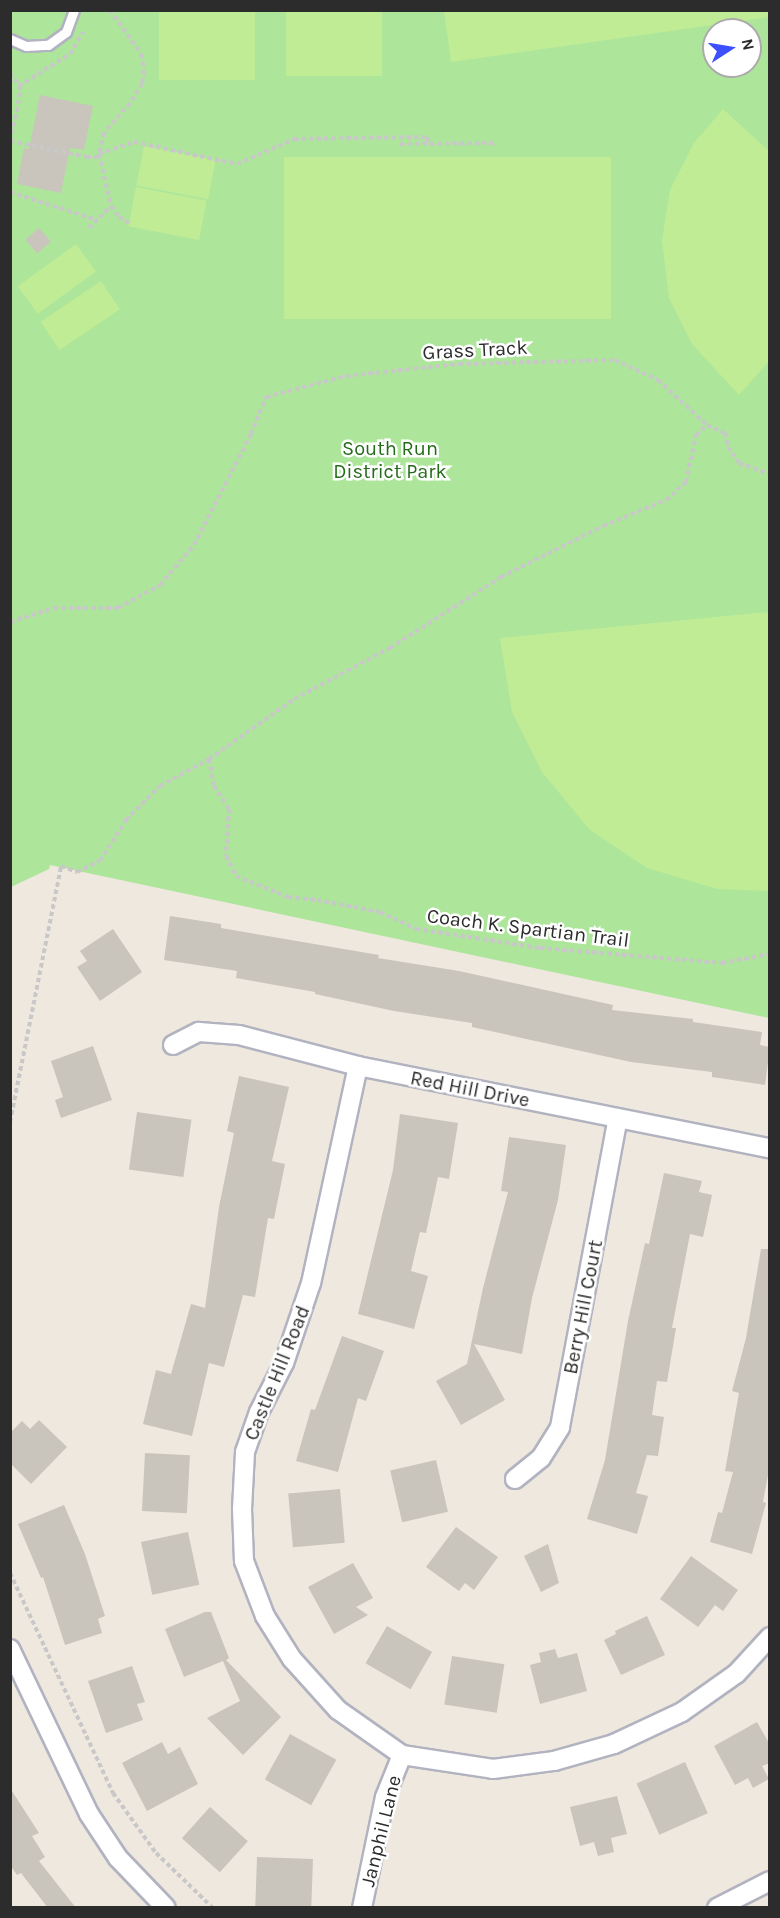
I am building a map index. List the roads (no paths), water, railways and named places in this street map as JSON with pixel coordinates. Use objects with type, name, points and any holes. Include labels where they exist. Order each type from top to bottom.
[{"type":"street","name":"Red Hill Drive","points":[[173,1045],[199,1032],[239,1035],[358,1066],[770,1148]]},
{"type":"street","name":"Castle Hill Road","points":[[358,1066],[311,1283],[284,1363],[259,1412],[245,1452],[242,1509],[244,1561],[265,1616],[292,1659],[338,1710],[402,1755],[493,1769],[554,1761],[614,1744],[691,1705],[737,1673],[770,1637]]},
{"type":"street","name":"Berry Hill Court","points":[[515,1479],[541,1458],[560,1427],[618,1118]]},
{"type":"street","points":[[10,1649],[18,1685],[89,1814],[118,1858],[166,1908]]},
{"type":"street","name":"Janphil Lane","points":[[362,1908],[385,1797],[402,1755]]},
{"type":"street","points":[[717,1908],[770,1881]]},
{"type":"lane","points":[[10,39],[26,46],[48,45],[66,32],[74,10]]},
{"type":"park label","name":"South Run District Park","points":[[390,460]]}]
